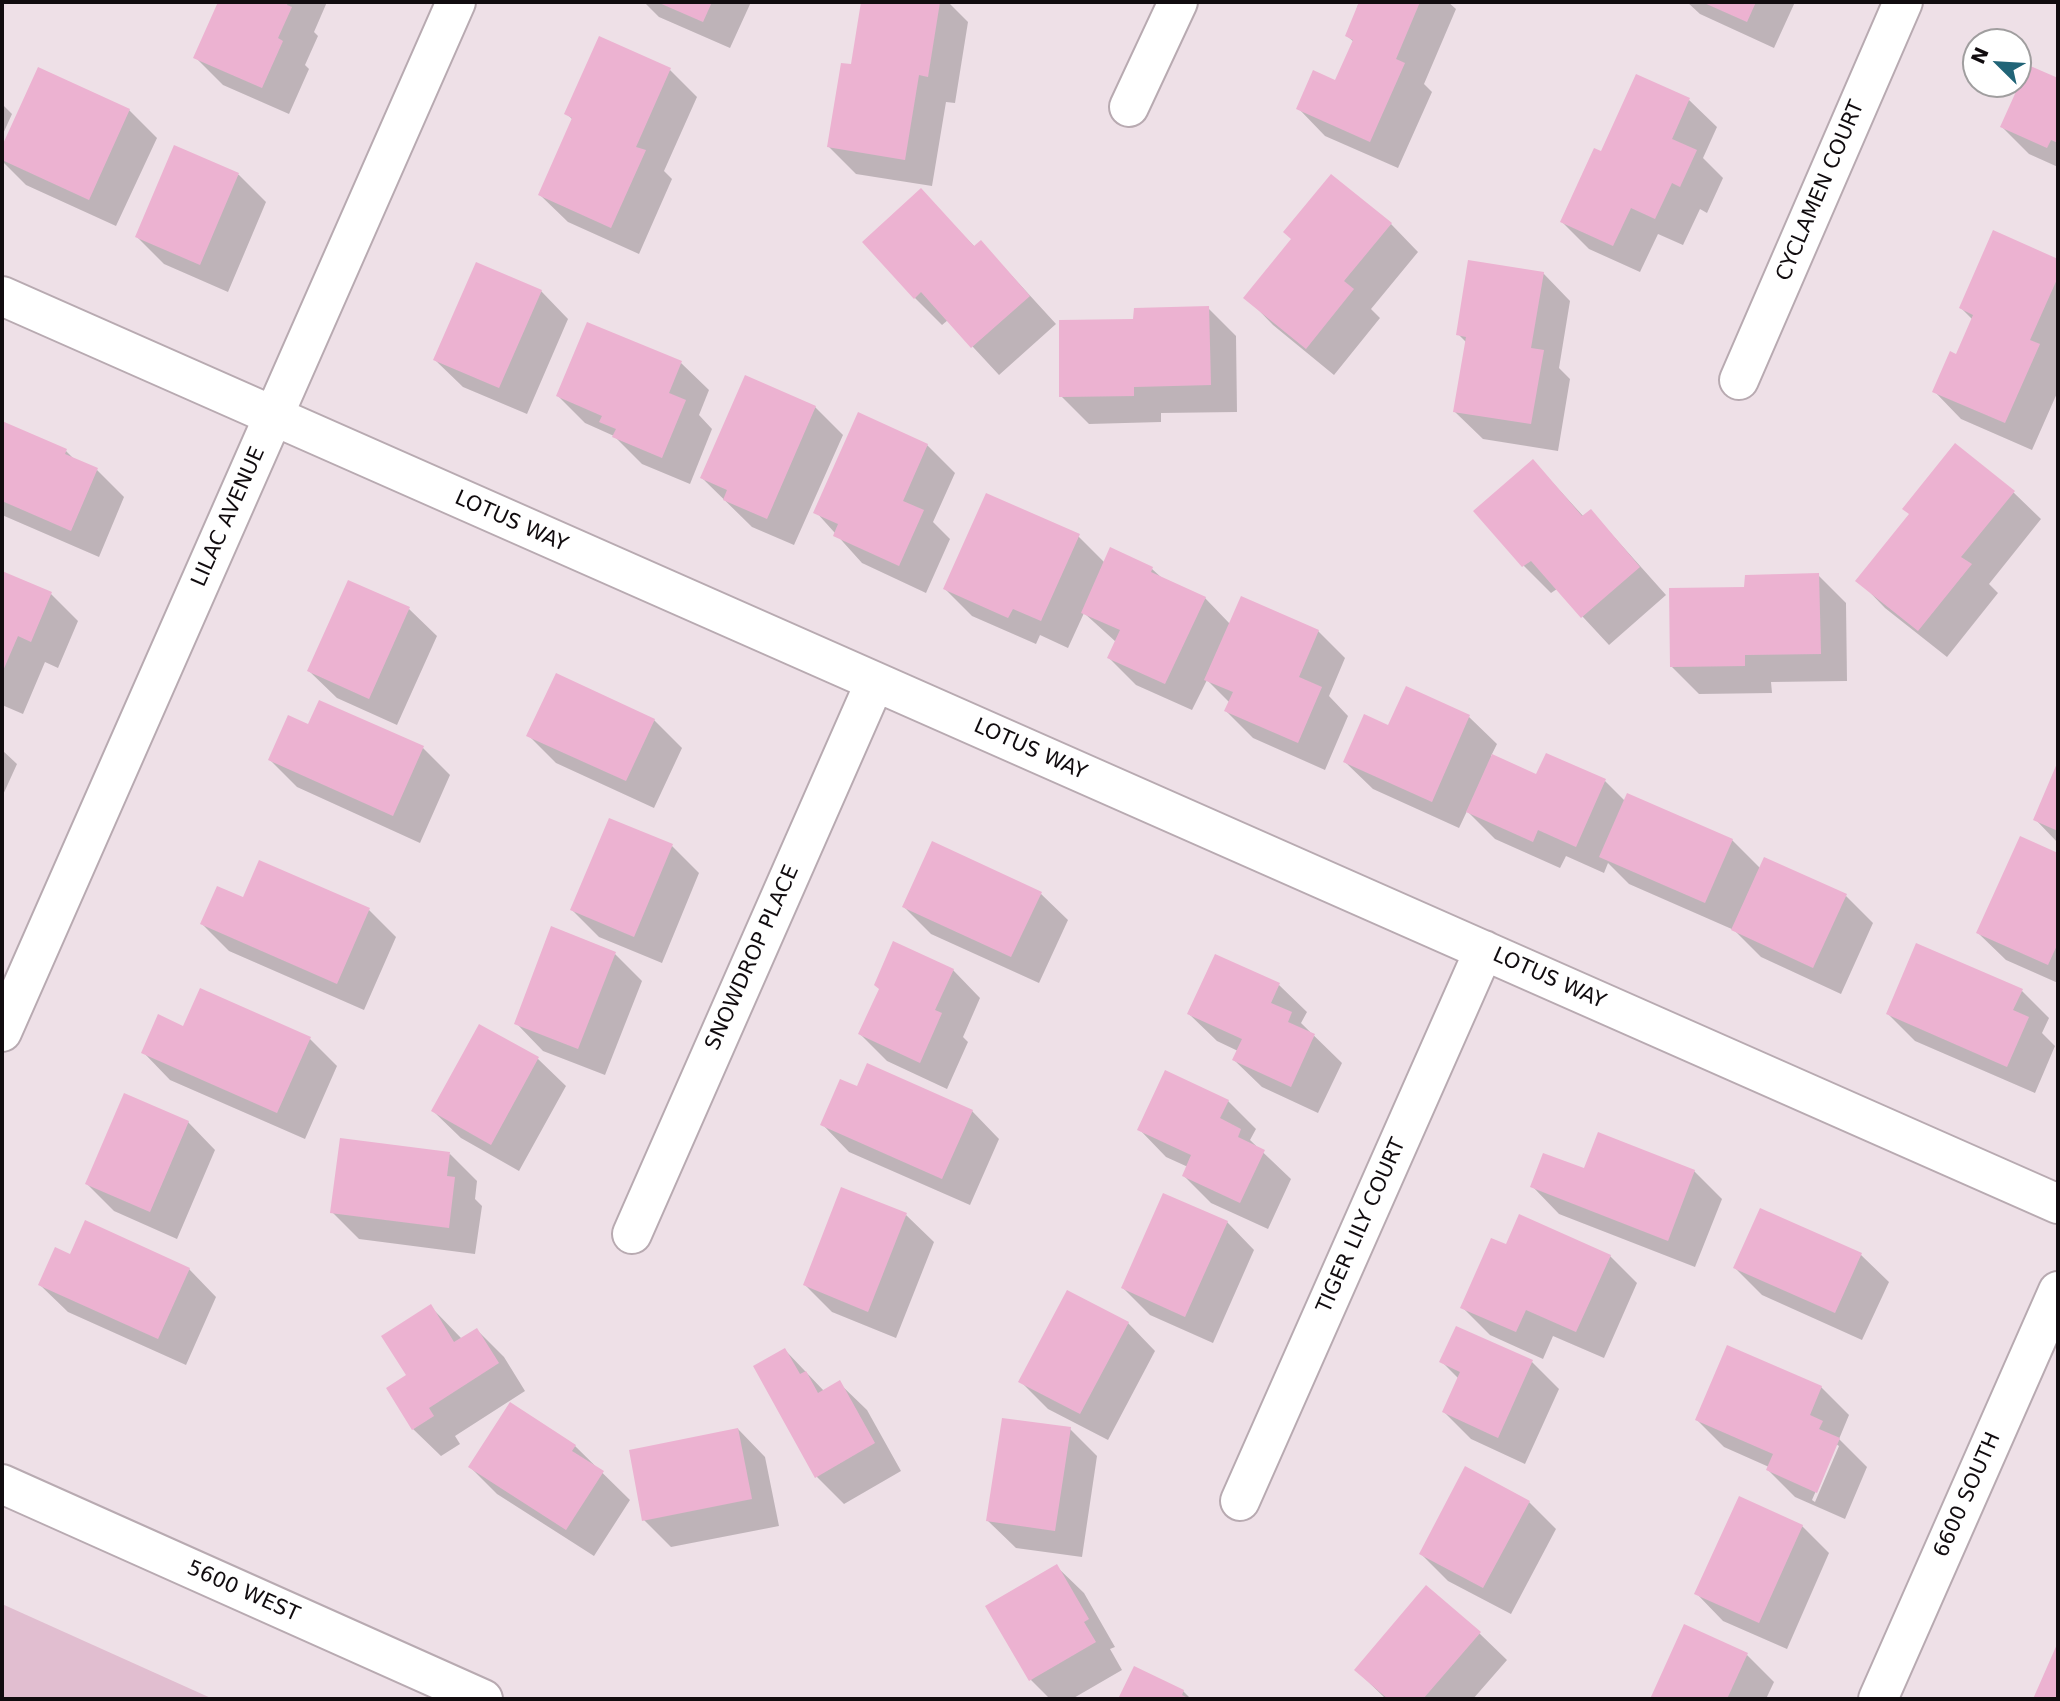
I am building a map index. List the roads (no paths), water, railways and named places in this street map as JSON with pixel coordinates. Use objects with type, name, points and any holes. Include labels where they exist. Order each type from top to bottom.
[{"type":"street","name":"LILAC AVENUE","points":[[2,1032],[456,2]]},
{"type":"street","points":[[1129,107],[1178,2]]},
{"type":"street","name":"CYCLAMEN COURT","points":[[1739,380],[1903,2]]},
{"type":"street","name":"LOTUS WAY","points":[[2,296],[2058,1204]]},
{"type":"street","name":"SNOWDROP PLACE","points":[[632,1234],[875,682]]},
{"type":"street","name":"TIGER LILY COURT","points":[[1240,1501],[1485,950]]},
{"type":"street","name":"6600 SOUTH","points":[[1878,1699],[2058,1291]]},
{"type":"street","name":"5600 WEST","points":[[2,1484],[483,1699]]}]
